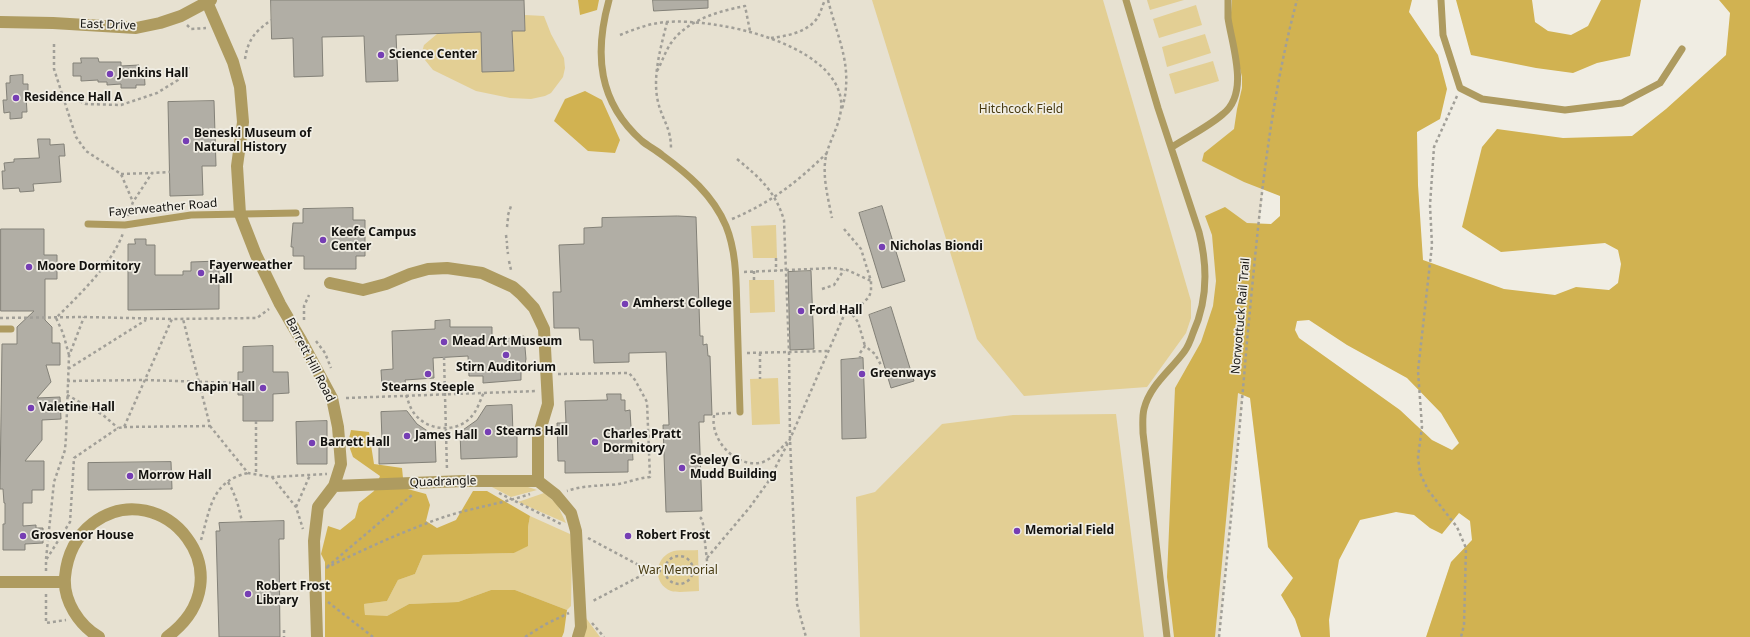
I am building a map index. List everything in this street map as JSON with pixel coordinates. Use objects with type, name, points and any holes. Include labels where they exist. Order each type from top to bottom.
[{"type":"street","name":"East Drive","points":[[0,22],[53,23],[136,28],[160,23],[174,18],[209,1]]},
{"type":"street","name":"Barrett Hill Road","points":[[209,1],[234,62],[240,86],[243,122],[237,166],[240,214],[276,306],[301,340],[332,398],[338,427],[341,464],[334,486]]},
{"type":"street","points":[[330,283],[363,290],[386,284],[410,274],[428,269],[447,268],[482,273],[513,287],[534,308],[544,329],[548,390],[548,404],[538,437],[543,484],[556,495],[571,513],[576,531],[581,627],[578,637]]},
{"type":"street","name":"Quadrangle","points":[[334,486],[448,482],[543,484]]},
{"type":"street","points":[[317,637],[314,541],[318,507],[334,486]]},
{"type":"street","points":[[99,637],[91,633],[78,619],[68,602],[65,582],[66,563],[73,545],[85,529],[100,518],[119,511],[138,510],[157,514],[174,524],[188,537],[197,555],[201,574],[199,593],[192,611],[181,627],[167,637]]},
{"type":"street","points":[[0,582],[65,582]]},
{"type":"lane","points":[[609,0],[603,23],[600,45],[602,68],[606,89],[622,121],[643,141],[697,182],[715,206],[726,226],[736,268],[740,412]]},
{"type":"lane","points":[[1126,0],[1158,108],[1199,232],[1204,251],[1206,275],[1204,300],[1199,320],[1185,352],[1150,393],[1144,410],[1143,433],[1166,637]]},
{"type":"lane","points":[[1172,147],[1224,114],[1233,101],[1238,87],[1236,60],[1228,17],[1228,0]]},
{"type":"lane","points":[[1441,0],[1442,35],[1460,88],[1482,100],[1565,110],[1622,103],[1660,83],[1682,49]]},
{"type":"lane","name":"Fayerweather Road","points":[[88,224],[126,225],[182,216],[296,214]]},
{"type":"lane","points":[[0,329],[11,329]]},
{"type":"path","points":[[771,38],[787,36],[803,30],[816,20],[826,0]]},
{"type":"path","points":[[826,0],[846,61],[846,93],[836,130],[827,152],[825,181],[832,218]]},
{"type":"path","name":"Norwottuck Rail Trail","points":[[1219,637],[1265,167],[1287,37],[1297,0]]},
{"type":"path","points":[[657,71],[671,43],[681,32],[708,16],[745,6],[750,32]]},
{"type":"path","points":[[244,65],[247,45],[259,30],[271,20]]},
{"type":"path","points":[[620,34],[651,24],[667,22],[697,23],[738,28],[771,38],[812,60],[832,77],[841,100],[840,113]]},
{"type":"path","points":[[667,22],[657,71],[658,100],[671,136],[671,150]]},
{"type":"path","points":[[185,23],[191,29],[211,28]]},
{"type":"path","points":[[54,44],[54,68],[76,136],[86,151],[121,174],[133,202]]},
{"type":"path","points":[[63,94],[86,104],[121,105],[157,93],[178,80],[189,67]]},
{"type":"path","points":[[1460,88],[1434,147],[1430,205],[1432,245],[1418,371],[1422,427],[1418,457],[1420,473],[1428,490],[1457,526],[1466,548],[1464,625],[1461,637]]},
{"type":"path","points":[[743,214],[775,198],[794,184],[827,152]]},
{"type":"path","points":[[737,159],[758,176],[775,198],[784,220],[789,352],[790,439],[797,604],[806,637]]},
{"type":"path","points":[[121,174],[170,172]]},
{"type":"path","points":[[127,220],[133,202],[152,173]]},
{"type":"path","points":[[507,227],[511,206]]},
{"type":"path","points":[[56,318],[87,287],[110,257],[121,239],[125,228]]},
{"type":"path","points":[[823,310],[852,314],[869,297],[872,291],[871,281],[861,249],[844,229]]},
{"type":"path","points":[[506,236],[508,254]]},
{"type":"path","points":[[776,258],[776,271]]},
{"type":"path","points":[[509,261],[511,270]]},
{"type":"path","points":[[745,272],[833,268],[856,274],[871,281]]},
{"type":"path","points":[[822,289],[834,285],[844,270]]},
{"type":"path","points":[[754,271],[754,280]]},
{"type":"path","points":[[306,324],[304,320],[304,306],[309,295]]},
{"type":"path","points":[[0,318],[256,318],[276,306]]},
{"type":"path","points":[[707,558],[750,507],[768,482],[790,439],[827,351],[845,314]]},
{"type":"path","points":[[852,314],[858,322],[865,346],[875,354],[881,365]]},
{"type":"path","points":[[78,619],[46,623],[46,560],[54,482],[65,450],[69,356],[84,317]]},
{"type":"path","points":[[56,318],[63,333],[69,356]]},
{"type":"path","points":[[68,369],[147,319]]},
{"type":"path","points":[[124,427],[172,319]]},
{"type":"path","points":[[183,319],[210,426],[248,473]]},
{"type":"path","points":[[313,338],[325,353],[331,372]]},
{"type":"path","points":[[860,359],[860,353],[865,346]]},
{"type":"path","points":[[738,353],[827,351]]},
{"type":"path","points":[[760,353],[760,379]]},
{"type":"path","points":[[444,357],[448,482]]},
{"type":"path","points":[[547,373],[569,375],[629,373],[635,380],[647,402],[650,477],[634,479],[621,483],[579,486],[556,495]]},
{"type":"path","points":[[67,381],[145,380],[238,383]]},
{"type":"path","points":[[346,398],[548,390]]},
{"type":"path","points":[[406,395],[412,410],[418,417],[437,428],[446,429],[460,425],[471,418],[484,392]]},
{"type":"path","points":[[67,395],[103,415],[118,428]]},
{"type":"path","points":[[740,412],[714,414],[714,427],[720,440],[730,454],[740,460],[756,464],[765,461],[778,452],[790,439]]},
{"type":"path","points":[[256,420],[256,474]]},
{"type":"path","points":[[46,560],[70,522],[74,458],[118,428],[210,426]]},
{"type":"path","points":[[197,555],[209,509],[219,490],[236,476],[248,473],[272,477],[329,474]]},
{"type":"path","points":[[296,507],[310,475]]},
{"type":"path","points":[[228,482],[239,505],[242,522]]},
{"type":"path","points":[[427,483],[324,569],[364,550],[442,518],[512,500],[543,484]]},
{"type":"path","points":[[693,570],[708,570],[704,524],[701,518],[697,517]]},
{"type":"path","points":[[681,557],[690,561],[693,570],[688,581],[679,584],[671,582],[665,571],[668,562],[672,558],[681,557]]},
{"type":"path","points":[[646,571],[665,571]]},
{"type":"path","points":[[316,592],[373,637]]},
{"type":"path","points":[[284,630],[284,637]]},
{"type":"shaded area","name":"Amherst College","points":[[0,0],[1297,0],[1265,167],[1219,637],[0,637]]},
{"type":"shaded area","points":[[578,0],[599,0],[597,10],[580,15]]},
{"type":"shaded area","points":[[1232,0],[1412,0],[1409,12],[1438,55],[1447,89],[1440,119],[1417,132],[1418,185],[1423,260],[1504,289],[1555,295],[1576,287],[1609,290],[1618,283],[1621,264],[1618,250],[1605,243],[1501,252],[1462,227],[1482,147],[1497,129],[1563,138],[1632,136],[1666,109],[1726,55],[1730,13],[1719,0],[1750,0],[1750,637],[1426,637],[1451,562],[1472,540],[1470,521],[1459,513],[1442,534],[1430,528],[1414,515],[1396,512],[1360,520],[1339,560],[1329,620],[1330,637],[1301,637],[1295,619],[1281,595],[1293,578],[1268,547],[1250,398],[1238,393],[1215,637],[1174,637],[1167,577],[1175,388],[1201,342],[1213,306],[1216,281],[1212,235],[1205,216],[1225,207],[1247,223],[1271,224],[1280,216],[1280,196],[1244,182],[1202,161],[1204,153],[1234,129],[1242,88],[1242,77],[1230,25]],"holes":[[[1309,320],[1347,345],[1407,378],[1441,413],[1459,443],[1452,450],[1432,440],[1400,410],[1299,338],[1295,330],[1297,321]]]},
{"type":"shaded area","points":[[1456,0],[1532,0],[1535,22],[1548,31],[1571,35],[1588,26],[1601,0],[1641,0],[1630,56],[1597,63],[1573,73],[1536,68],[1471,55]]},
{"type":"shaded area","points":[[585,91],[602,100],[620,140],[615,153],[588,151],[554,121],[565,99]]},
{"type":"shaded area","points":[[351,430],[369,432],[374,464],[402,468],[404,488],[426,494],[430,505],[426,521],[437,528],[456,520],[473,491],[487,491],[530,516],[528,527],[528,546],[514,553],[423,555],[415,574],[398,580],[387,601],[364,604],[365,615],[387,616],[409,604],[458,602],[491,590],[515,590],[567,610],[562,637],[325,637],[325,562],[321,554],[328,526],[340,530],[355,518],[359,503],[374,491],[380,476],[353,457],[348,443]]},
{"type":"green space","name":"Hitchcock Field","points":[[872,0],[1103,0],[1191,301],[1191,318],[1186,333],[1147,387],[1024,396],[977,339]]},
{"type":"green space","points":[[1147,0],[1184,0],[1150,10]]},
{"type":"green space","points":[[1196,5],[1202,25],[1159,38],[1153,19]]},
{"type":"green space","points":[[525,15],[544,16],[551,34],[564,58],[565,68],[563,77],[551,93],[545,96],[531,99],[510,98],[476,91],[433,70],[421,55],[424,45],[437,34],[481,32],[482,71],[514,70],[512,31],[525,31]]},
{"type":"green space","points":[[1205,34],[1211,53],[1167,67],[1162,47]]},
{"type":"green space","points":[[1213,61],[1219,81],[1175,94],[1169,74]]},
{"type":"green space","points":[[776,225],[777,258],[753,258],[751,226]]},
{"type":"green space","points":[[749,280],[774,280],[775,312],[750,313]]},
{"type":"green space","points":[[778,378],[780,424],[752,425],[750,379]]},
{"type":"green space","name":"Memorial Field","points":[[1116,414],[1144,637],[860,637],[856,497],[875,492],[942,424],[1013,415]]},
{"type":"green space","points":[[490,486],[525,486],[537,490],[511,497]]},
{"type":"green space","points":[[544,493],[557,504],[566,523],[518,502]]},
{"type":"green space","points":[[530,516],[570,534],[572,546],[571,606],[567,610],[515,590],[491,590],[458,602],[409,604],[387,616],[365,616],[364,604],[387,601],[398,580],[415,574],[423,555],[514,553],[528,545],[528,527]]},
{"type":"green space","name":"War Memorial","points":[[698,550],[699,591],[674,592],[665,588],[661,583],[658,572],[661,560],[665,555],[674,551]]},
{"type":"green space","points":[[583,614],[600,637],[582,637]]},
{"type":"building","name":"Science Center","points":[[271,0],[524,0],[525,31],[512,31],[514,71],[482,72],[481,32],[396,35],[398,81],[366,82],[364,36],[322,37],[323,76],[294,77],[293,38],[272,39]]},
{"type":"building","points":[[653,0],[708,0],[708,8],[654,11]]},
{"type":"building","name":"Jenkins Hall","points":[[81,58],[98,58],[99,62],[121,62],[121,66],[139,65],[139,69],[144,69],[145,85],[136,85],[136,88],[121,88],[121,84],[107,85],[107,82],[98,82],[98,80],[81,81],[81,76],[73,76],[73,63],[81,63]]},
{"type":"building","name":"Residence Hall A","points":[[23,75],[23,84],[28,84],[28,96],[26,96],[27,112],[22,112],[22,118],[10,119],[10,112],[4,113],[3,100],[7,100],[6,83],[10,83],[10,76]]},
{"type":"building","points":[[214,101],[216,166],[202,166],[203,195],[170,196],[168,102]]},
{"type":"building","points":[[38,139],[50,139],[50,145],[64,144],[65,156],[59,156],[61,182],[33,184],[34,191],[20,192],[19,188],[3,189],[2,171],[5,171],[4,163],[14,162],[14,159],[39,158]]},
{"type":"building","name":"Nicholas Biondi","points":[[882,206],[905,281],[882,288],[859,213]]},
{"type":"building","name":"Keefe Campus Center","points":[[353,208],[353,220],[365,220],[365,256],[356,256],[356,269],[304,269],[304,256],[293,256],[293,247],[291,247],[293,223],[303,223],[303,209]]},
{"type":"building","points":[[696,217],[700,336],[703,336],[703,345],[707,344],[708,356],[710,356],[712,415],[704,415],[704,422],[699,422],[702,511],[666,512],[663,425],[669,425],[666,352],[629,353],[629,362],[594,363],[593,340],[580,340],[579,328],[554,328],[553,292],[561,292],[559,245],[584,244],[584,228],[602,227],[602,218]]},
{"type":"building","points":[[1,229],[44,229],[44,255],[57,255],[57,279],[45,279],[45,320],[52,327],[52,343],[60,343],[60,365],[46,365],[51,382],[37,398],[60,397],[61,419],[42,420],[42,440],[25,461],[44,461],[44,490],[32,490],[32,503],[23,503],[23,526],[36,525],[36,528],[43,528],[43,543],[25,544],[25,550],[3,550],[5,503],[3,489],[0,489],[2,344],[17,344],[17,327],[34,311],[1,311]]},
{"type":"building","name":"Fayerweather Hall","points":[[135,239],[146,239],[146,245],[155,245],[155,275],[183,275],[183,271],[191,271],[191,262],[219,261],[219,309],[128,310],[128,244],[135,244]]},
{"type":"building","name":"Ford Hall","points":[[811,271],[814,349],[790,350],[788,272]]},
{"type":"building","points":[[891,307],[914,381],[891,388],[869,315]]},
{"type":"building","points":[[450,320],[450,327],[492,327],[492,341],[524,336],[526,359],[524,369],[521,369],[521,380],[483,383],[483,376],[469,376],[468,356],[433,358],[434,378],[405,380],[406,386],[382,387],[381,370],[393,369],[392,331],[435,329],[435,321]]},
{"type":"building","name":"Chapin Hall","points":[[273,346],[273,372],[288,372],[289,393],[273,394],[273,421],[243,421],[243,395],[238,395],[238,372],[243,372],[243,347]]},
{"type":"building","points":[[863,358],[866,438],[842,439],[841,360]]},
{"type":"building","name":"Charles Pratt Dormitory","points":[[607,394],[621,394],[621,400],[625,400],[625,411],[630,410],[633,460],[628,460],[628,472],[565,473],[565,461],[558,461],[557,423],[566,423],[565,401],[607,400]]},
{"type":"building","name":"Stearns Hall","points":[[512,405],[513,434],[517,434],[517,457],[461,459],[460,432],[477,420],[486,406]]},
{"type":"building","name":"James Hall","points":[[407,411],[417,424],[435,436],[436,462],[379,464],[379,440],[382,440],[381,412]]},
{"type":"building","name":"Barrett Hall","points":[[327,421],[327,464],[297,464],[296,422]]},
{"type":"building","name":"Morrow Hall","points":[[171,462],[172,489],[88,490],[88,463]]},
{"type":"building","name":"Robert Frost Library","points":[[284,521],[284,539],[279,539],[280,637],[219,637],[216,531],[220,531],[219,523]]},
{"type":"place","name":"Science Center","points":[[381,55]]},
{"type":"place","name":"Jenkins Hall","points":[[110,74]]},
{"type":"place","name":"Residence Hall A","points":[[16,98]]},
{"type":"place","name":"Beneski Museum of Natural History","points":[[186,141]]},
{"type":"place","name":"Keefe Campus Center","points":[[323,240]]},
{"type":"place","name":"Nicholas Biondi","points":[[882,247]]},
{"type":"place","name":"Moore Dormitory","points":[[29,267]]},
{"type":"place","name":"Fayerweather Hall","points":[[201,273]]},
{"type":"place","name":"Amherst College","points":[[625,304]]},
{"type":"place","name":"Ford Hall","points":[[801,311]]},
{"type":"place","name":"Mead Art Museum","points":[[444,342]]},
{"type":"place","name":"Stirn Auditorium","points":[[506,355]]},
{"type":"place","name":"Stearns Steeple","points":[[428,374]]},
{"type":"place","name":"Greenways","points":[[862,374]]},
{"type":"place","name":"Chapin Hall","points":[[263,388]]},
{"type":"place","name":"Valetine Hall","points":[[31,408]]},
{"type":"place","name":"Stearns Hall","points":[[488,432]]},
{"type":"place","name":"James Hall","points":[[407,436]]},
{"type":"place","name":"Charles Pratt Dormitory","points":[[595,442]]},
{"type":"place","name":"Barrett Hall","points":[[312,443]]},
{"type":"place","name":"Seeley G Mudd Building","points":[[682,468]]},
{"type":"place","name":"Morrow Hall","points":[[130,476]]},
{"type":"place","name":"Memorial Field","points":[[1017,531]]},
{"type":"place","name":"Grosvenor House","points":[[23,536]]},
{"type":"place","name":"Robert Frost","points":[[628,536]]},
{"type":"place","name":"Robert Frost Library","points":[[248,594]]}]
